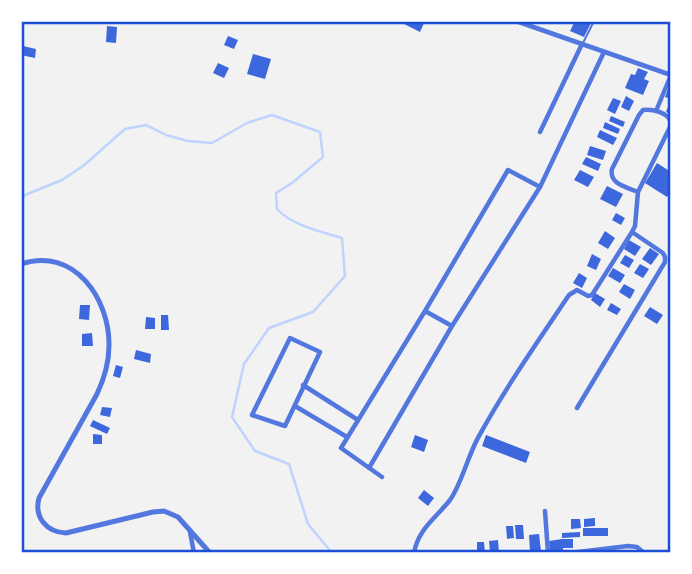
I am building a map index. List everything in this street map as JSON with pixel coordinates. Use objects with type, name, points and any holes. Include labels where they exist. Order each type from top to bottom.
[{"type":"street","points":[[516,21],[671,75],[656,111]]},
{"type":"street","points":[[540,132],[582,44]]},
{"type":"street","points":[[369,468],[452,326],[540,187],[604,52]]},
{"type":"street","points":[[414,553],[422,531],[451,498],[476,441],[569,295],[576,290],[588,296],[592,295],[632,232],[638,192],[671,124],[667,116],[656,111],[640,112],[611,170],[614,181],[638,192]]},
{"type":"street","points":[[382,477],[341,448],[508,170],[540,187]]},
{"type":"street","points":[[577,408],[665,262],[662,252],[632,232]]},
{"type":"street","points":[[21,264],[37,260],[51,261],[65,265],[77,273],[99,301],[109,338],[108,357],[101,385],[39,498],[38,510],[43,523],[53,531],[66,533],[164,511],[178,517],[210,553]]},
{"type":"street","points":[[425,311],[452,326]]},
{"type":"street","points":[[290,338],[320,352],[295,406],[285,426],[252,415],[290,338]]},
{"type":"street","points":[[303,385],[358,420]]},
{"type":"street","points":[[295,406],[347,437]]},
{"type":"street","points":[[545,511],[548,553]]},
{"type":"street","points":[[190,532],[194,553]]},
{"type":"street","points":[[570,553],[628,546],[637,547],[644,553]]},
{"type":"lane","points":[[582,44],[594,21]]},
{"type":"building","points":[[406,21],[425,21],[420,32],[404,24]]},
{"type":"building","points":[[575,21],[592,21],[584,37],[570,31]]},
{"type":"building","points":[[107,26],[117,27],[116,43],[106,42]]},
{"type":"building","points":[[228,36],[238,40],[234,49],[224,45]]},
{"type":"building","points":[[23,46],[36,49],[35,58],[21,55]]},
{"type":"building","points":[[253,54],[271,59],[265,79],[247,74]]},
{"type":"building","points":[[218,63],[229,68],[224,78],[213,73]]},
{"type":"building","points":[[638,68],[648,72],[644,79],[649,81],[643,95],[625,88],[631,74],[635,75]]},
{"type":"building","points":[[668,89],[671,90],[671,99],[665,97]]},
{"type":"building","points":[[626,96],[634,101],[629,111],[621,107]]},
{"type":"building","points":[[613,98],[621,101],[615,114],[607,110]]},
{"type":"building","points":[[671,99],[671,114],[666,112]]},
{"type":"building","points":[[611,116],[625,122],[623,127],[609,121]]},
{"type":"building","points":[[605,122],[620,129],[618,134],[603,128]]},
{"type":"building","points":[[600,130],[617,138],[613,145],[597,137]]},
{"type":"building","points":[[590,146],[606,151],[603,160],[587,155]]},
{"type":"building","points":[[586,157],[601,164],[598,171],[582,164]]},
{"type":"building","points":[[657,163],[671,172],[671,190],[667,197],[645,183]]},
{"type":"building","points":[[580,170],[594,177],[588,187],[574,180]]},
{"type":"building","points":[[607,186],[623,194],[616,207],[600,199]]},
{"type":"building","points":[[616,213],[625,218],[621,225],[612,220]]},
{"type":"building","points":[[605,231],[615,238],[608,249],[598,243]]},
{"type":"building","points":[[629,240],[641,247],[635,256],[624,249]]},
{"type":"building","points":[[650,248],[659,254],[651,265],[642,259]]},
{"type":"building","points":[[592,254],[601,259],[596,270],[587,266]]},
{"type":"building","points":[[625,255],[634,260],[629,268],[620,263]]},
{"type":"building","points":[[640,264],[649,269],[643,278],[634,273]]},
{"type":"building","points":[[613,268],[625,275],[620,283],[608,276]]},
{"type":"building","points":[[579,273],[587,278],[582,288],[573,283]]},
{"type":"building","points":[[624,284],[635,290],[630,299],[619,292]]},
{"type":"building","points":[[595,293],[605,299],[600,307],[591,300]]},
{"type":"building","points":[[611,303],[621,309],[617,315],[607,310]]},
{"type":"building","points":[[80,305],[90,305],[89,320],[79,319]]},
{"type":"building","points":[[650,307],[663,315],[657,324],[644,316]]},
{"type":"building","points":[[161,315],[168,315],[169,330],[161,330]]},
{"type":"building","points":[[146,317],[155,318],[155,329],[145,329]]},
{"type":"building","points":[[92,333],[93,346],[82,346],[82,334]]},
{"type":"building","points":[[136,350],[151,354],[150,363],[134,359]]},
{"type":"building","points":[[116,365],[123,367],[120,378],[113,376]]},
{"type":"building","points":[[102,407],[112,408],[110,417],[100,415]]},
{"type":"building","points":[[93,420],[110,428],[107,434],[90,426]]},
{"type":"building","points":[[93,434],[102,435],[102,444],[93,444]]},
{"type":"building","points":[[415,435],[428,440],[424,452],[411,447]]},
{"type":"building","points":[[486,435],[530,452],[526,463],[482,446]]},
{"type":"building","points":[[424,490],[434,498],[428,506],[418,498]]},
{"type":"building","points":[[595,518],[595,526],[584,527],[584,519]]},
{"type":"building","points":[[571,519],[580,519],[581,528],[571,529]]},
{"type":"building","points":[[515,525],[523,525],[524,539],[516,539]]},
{"type":"building","points":[[506,526],[513,526],[514,538],[507,539]]},
{"type":"building","points":[[583,528],[608,528],[608,536],[583,536]]},
{"type":"building","points":[[580,532],[580,537],[562,538],[562,533]]},
{"type":"building","points":[[539,534],[541,551],[530,552],[529,535]]},
{"type":"building","points":[[573,539],[573,548],[563,548],[563,551],[550,550],[549,541]]},
{"type":"building","points":[[498,540],[499,553],[490,553],[489,541]]},
{"type":"building","points":[[477,542],[484,542],[485,553],[477,553]]},
{"type":"waterway","points":[[21,201],[25,195],[62,180],[83,166],[125,129],[146,125],[166,135],[188,141],[212,143],[247,123],[272,115],[320,132],[323,157],[276,193],[277,209],[298,224],[342,238],[345,276],[313,312],[269,328],[244,364],[232,417],[255,451],[289,464],[308,524],[332,553]]}]
